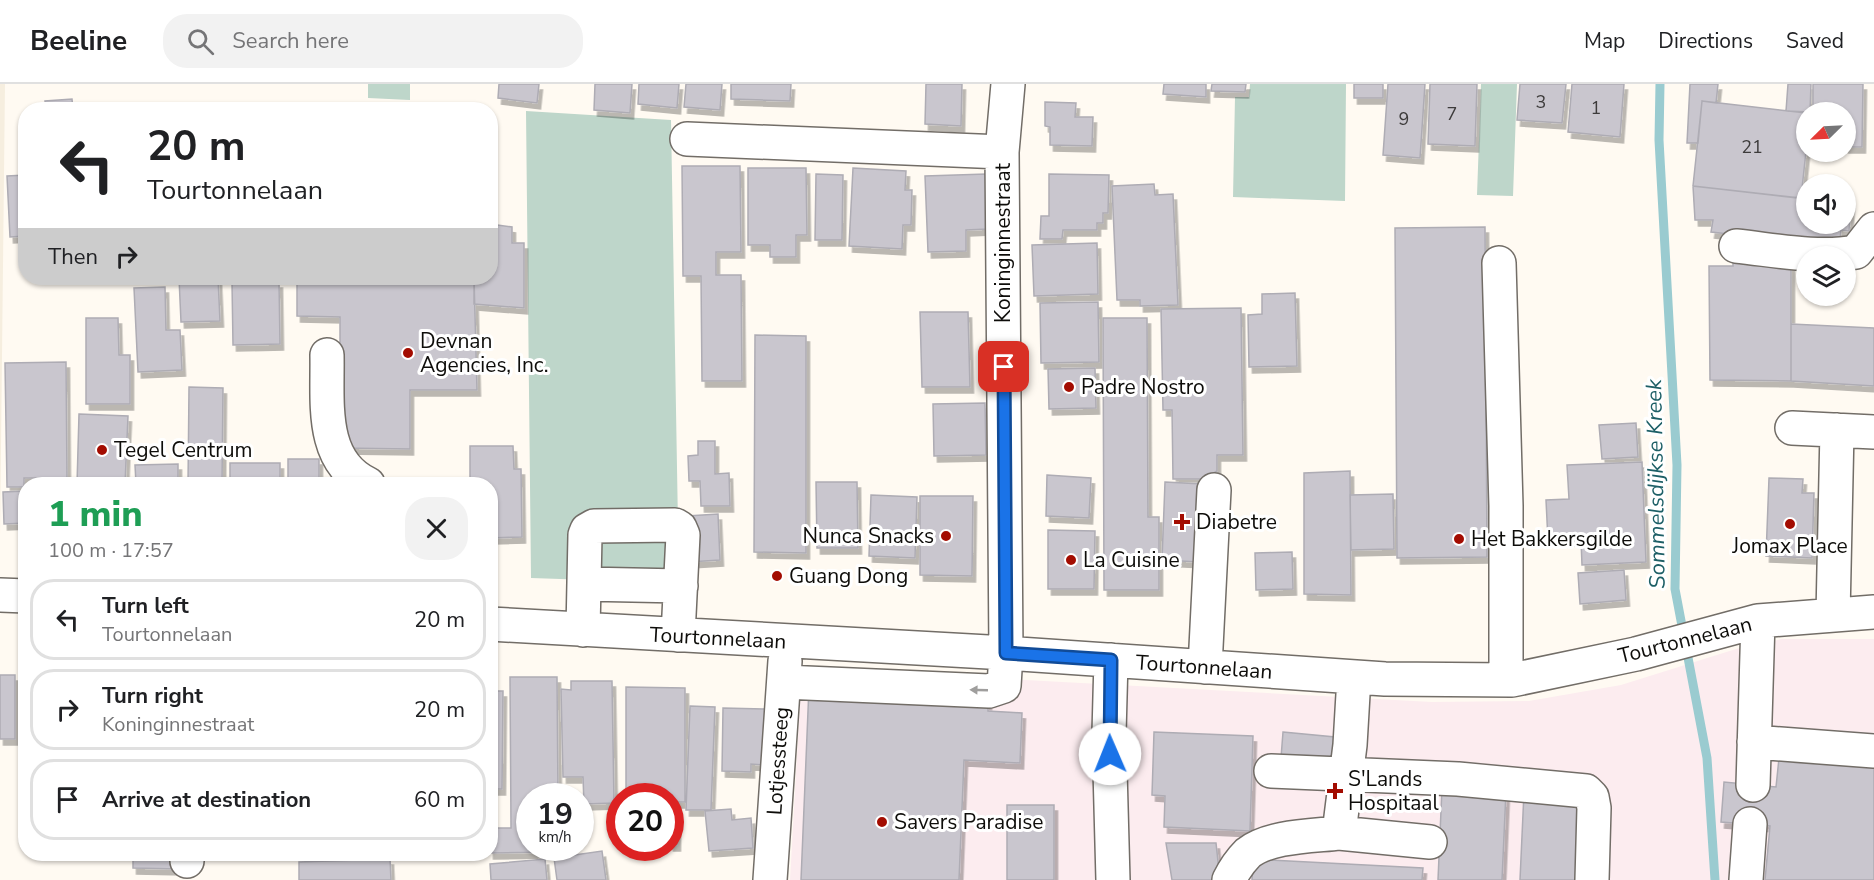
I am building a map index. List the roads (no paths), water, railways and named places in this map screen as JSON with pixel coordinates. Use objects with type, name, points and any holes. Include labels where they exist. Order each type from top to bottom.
[{"type":"street","name":"Koninginnestraat","points":[[784,682],[997,690],[1004,686],[1006,653],[1002,152],[1008,84]]},
{"type":"street","points":[[687,139],[1002,152]]},
{"type":"street","points":[[1736,246],[1843,254],[1856,252],[1874,229]]},
{"type":"street","points":[[1499,263],[1506,506],[1506,680]]},
{"type":"street","points":[[327,355],[330,434],[336,455],[353,477]]},
{"type":"street","points":[[1792,428],[1874,432]]},
{"type":"street","points":[[1833,615],[1836,430]]},
{"type":"street","points":[[1205,667],[1214,490]]},
{"type":"street","points":[[583,630],[587,530],[594,526],[675,525],[680,528],[683,535],[678,635]]},
{"type":"street","points":[[584,584],[681,586]]},
{"type":"street","points":[[0,595],[18,596]]},
{"type":"street","name":"Tourtonnelaan","points":[[498,625],[1006,653],[1354,677],[1506,680],[1636,654],[1758,621],[1874,612]]},
{"type":"street","points":[[1753,785],[1758,621]]},
{"type":"street","name":"Lotjessteeg","points":[[770,880],[786,642]]},
{"type":"street","points":[[1111,660],[1113,880]]},
{"type":"street","points":[[1339,833],[1354,677]]},
{"type":"street","points":[[1754,742],[1874,751]]},
{"type":"street","points":[[1270,771],[1458,779],[1586,791],[1592,797],[1594,808],[1592,880]]},
{"type":"street","points":[[1746,880],[1750,824]]},
{"type":"street","points":[[1229,880],[1248,853],[1277,840],[1339,833],[1430,842]]},
{"type":"waterway","name":"Sommelsdijkse Kreek","points":[[1660,84],[1659,140],[1677,465],[1675,589],[1707,758],[1715,880]]},
{"type":"place","name":"Devnan Agencies, Inc.","points":[[408,353]]},
{"type":"place","name":"Padre Nostro","points":[[1069,387]]},
{"type":"place","name":"Tegel Centrum","points":[[102,450]]},
{"type":"place","name":"Diabetre","points":[[1182,522]]},
{"type":"place","name":"Jomax Place","points":[[1790,524]]},
{"type":"place","name":"Nunca Snacks","points":[[946,536]]},
{"type":"place","name":"Het Bakkersgilde","points":[[1459,539]]},
{"type":"place","name":"La Cuisine","points":[[1071,560]]},
{"type":"place","name":"Guang Dong","points":[[777,576]]},
{"type":"place","name":"S'Lands Hospitaal","points":[[1335,791]]},
{"type":"place","name":"Savers Paradise","points":[[882,822]]}]
